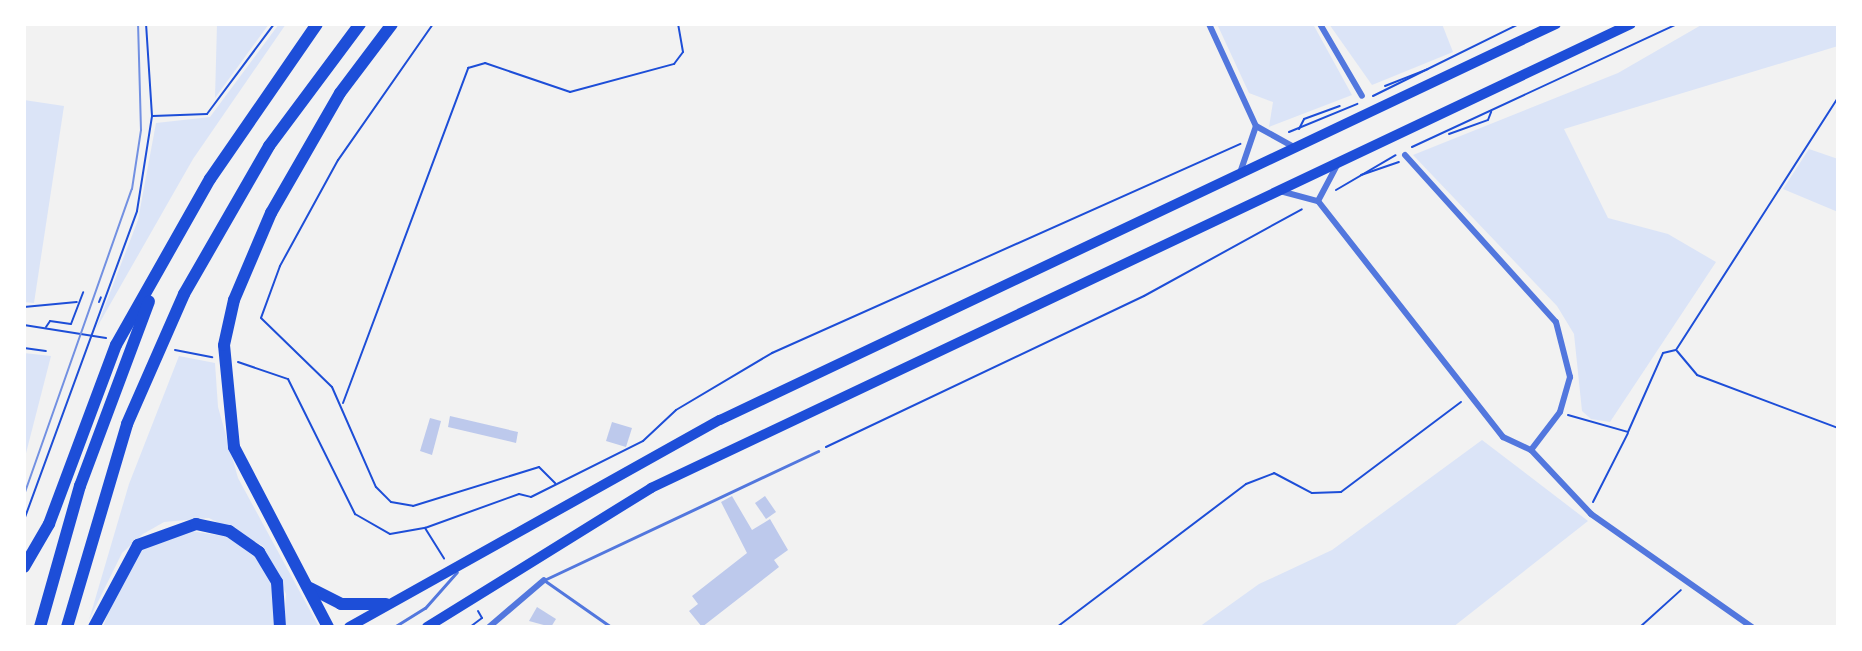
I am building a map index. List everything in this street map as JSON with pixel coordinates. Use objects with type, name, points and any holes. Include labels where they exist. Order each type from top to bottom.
[{"type":"highway","points":[[24,567],[49,524],[116,345],[210,179],[317,24]]},
{"type":"highway","points":[[67,627],[127,424],[184,294],[269,146],[360,24]]},
{"type":"highway","points":[[328,627],[249,486],[225,391],[234,300],[300,160],[392,24]]},
{"type":"highway","points":[[40,627],[80,486],[163,265]]},
{"type":"highway","points":[[94,627],[138,545],[196,524],[229,531],[259,552],[277,582],[280,627]]},
{"type":"highway","points":[[301,581],[331,602],[386,604]]},
{"type":"main road","points":[[352,626],[464,557],[720,420],[1556,24]]},
{"type":"main road","points":[[427,627],[651,488],[1631,24]]},
{"type":"street","points":[[1209,24],[1256,126],[1269,138],[1298,147]]},
{"type":"street","points":[[1320,24],[1362,96]]},
{"type":"street","points":[[1235,176],[1256,141],[1256,126]]},
{"type":"street","points":[[1405,155],[1556,322],[1570,377],[1560,412],[1531,450]]},
{"type":"street","points":[[1318,201],[1344,158]]},
{"type":"street","points":[[1276,190],[1318,201],[1466,399],[1503,437],[1531,450],[1591,514],[1687,585],[1752,627]]},
{"type":"street","points":[[489,627],[544,580]]},
{"type":"lane","points":[[611,627],[544,580],[818,451]]},
{"type":"lane","points":[[394,627],[451,585],[464,557]]},
{"type":"path","points":[[24,520],[134,220],[152,116],[146,24]]},
{"type":"path","points":[[152,116],[207,114],[274,24]]},
{"type":"path","points":[[433,24],[338,160],[266,298],[267,330],[312,362],[343,404],[376,487],[391,502],[413,506],[539,467],[556,485]]},
{"type":"path","points":[[343,404],[468,68],[485,63],[570,92],[674,64],[683,52],[678,24]]},
{"type":"path","points":[[1397,85],[1519,24]]},
{"type":"path","points":[[818,451],[1144,296],[1318,201],[1385,160],[1677,24]]},
{"type":"path","points":[[1385,86],[1420,66],[1429,69]]},
{"type":"path","points":[[1591,514],[1663,353],[1676,350],[1838,98]]},
{"type":"path","points":[[1298,130],[1304,119],[1340,106]]},
{"type":"path","points":[[1449,134],[1488,120],[1492,111]]},
{"type":"path","points":[[1269,138],[1330,116]]},
{"type":"path","points":[[266,368],[300,397],[355,514],[390,534],[425,528],[556,485],[643,441],[676,410],[772,353],[1256,141]]},
{"type":"path","points":[[1360,174],[1393,165]]},
{"type":"path","points":[[24,325],[48,328],[50,321],[71,324],[83,292]]},
{"type":"path","points":[[99,302],[101,297]]},
{"type":"path","points":[[24,307],[78,302]]},
{"type":"path","points":[[24,348],[46,351]]},
{"type":"path","points":[[1676,350],[1697,375],[1838,428]]},
{"type":"path","points":[[1057,627],[1260,477],[1285,475],[1312,493],[1341,492],[1466,399]]},
{"type":"path","points":[[1560,412],[1628,432]]},
{"type":"path","points":[[425,528],[432,540]]},
{"type":"path","points":[[1640,627],[1687,585]]},
{"type":"path","points":[[470,627],[482,618]]},
{"type":"shaded area","points":[[217,24],[269,24],[215,98]]},
{"type":"shaded area","points":[[279,24],[286,24],[193,159],[96,329],[138,220],[156,123],[210,117]]},
{"type":"shaded area","points":[[1217,24],[1313,24],[1352,95],[1269,127],[1273,102],[1249,93]]},
{"type":"shaded area","points":[[1329,24],[1442,24],[1453,52],[1372,85]]},
{"type":"shaded area","points":[[1703,24],[1838,24],[1838,46],[1564,129],[1608,218],[1668,234],[1716,262],[1610,422],[1591,419],[1582,411],[1574,334],[1557,306],[1413,155],[1618,73]]},
{"type":"shaded area","points":[[24,100],[64,106],[34,303],[24,302]]},
{"type":"shaded area","points":[[1809,149],[1838,159],[1838,212],[1783,189]]},
{"type":"shaded area","points":[[24,353],[51,356],[24,461]]},
{"type":"shaded area","points":[[179,356],[215,363],[218,407],[238,478],[319,627],[284,627],[286,594],[263,546],[209,518],[164,522],[143,534],[122,553],[89,620],[129,484]]},
{"type":"shaded area","points":[[1482,440],[1588,521],[1453,627],[1199,627],[1259,584],[1332,550]]},
{"type":"shaded area","points":[[185,530],[229,537],[262,563],[272,580],[275,627],[103,627],[121,576],[140,551]]},
{"type":"building","points":[[450,416],[518,432],[516,443],[448,427]]},
{"type":"building","points":[[430,418],[441,421],[432,455],[420,451]]},
{"type":"building","points":[[612,422],[632,428],[626,447],[606,441]]},
{"type":"building","points":[[732,496],[752,530],[770,519],[788,550],[774,560],[779,567],[702,627],[689,611],[698,604],[692,596],[747,553],[721,502]]},
{"type":"building","points":[[765,496],[776,512],[766,519],[755,503]]},
{"type":"building","points":[[537,607],[556,619],[551,627],[529,621]]},
{"type":"tram line","points":[[24,495],[132,189],[141,130],[138,24]]}]
